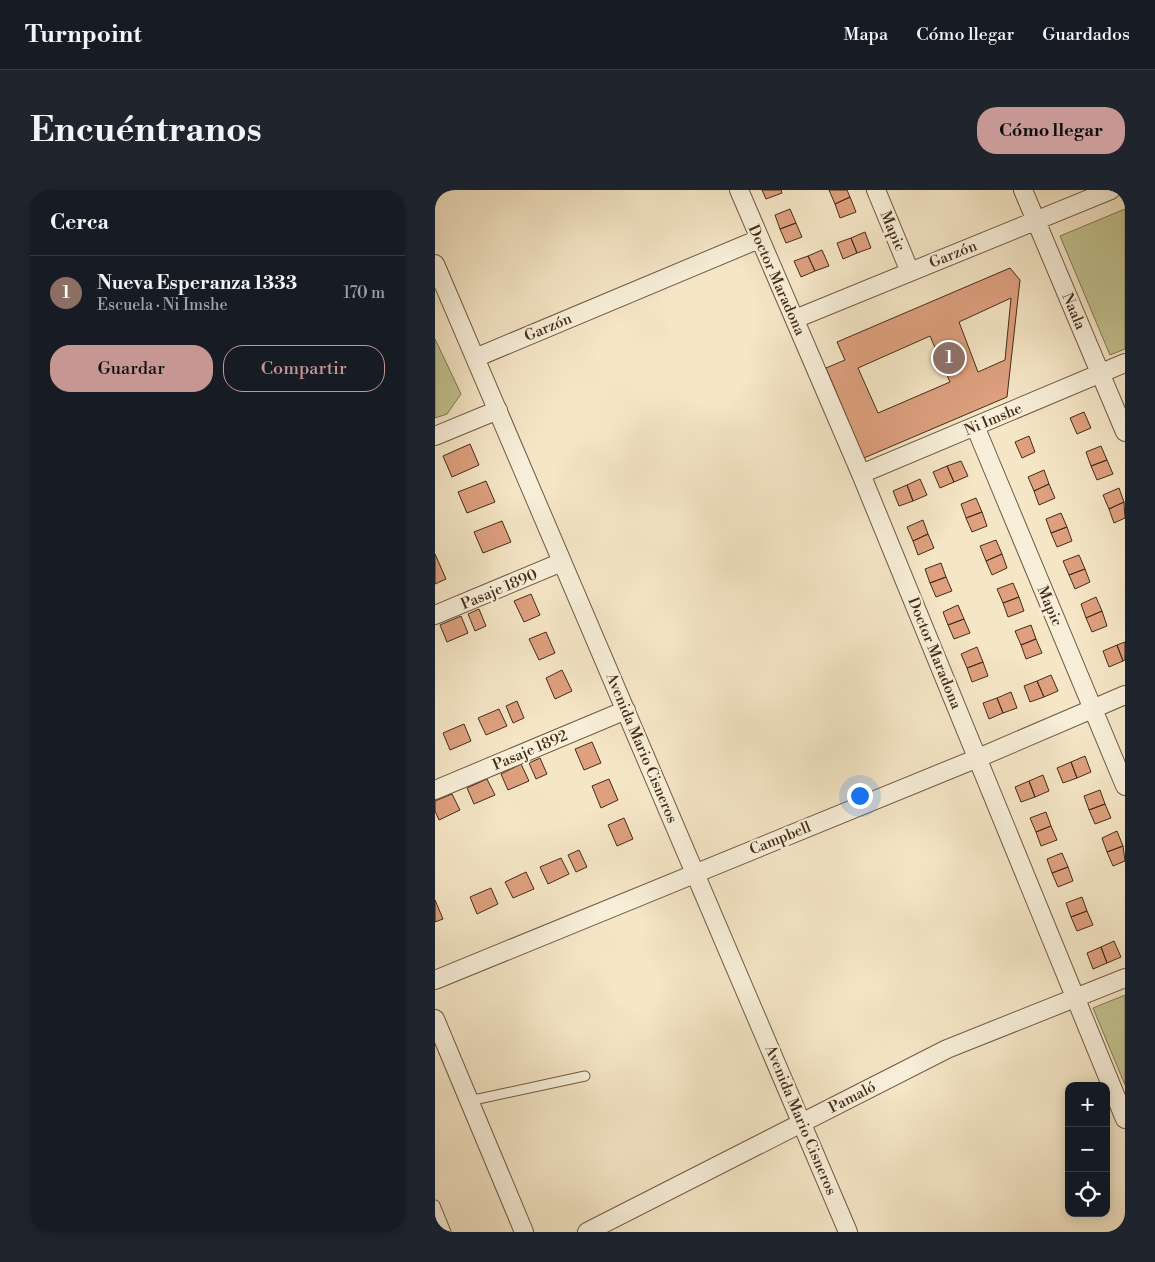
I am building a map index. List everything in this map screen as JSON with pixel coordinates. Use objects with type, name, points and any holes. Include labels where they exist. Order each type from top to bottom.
[{"type":"street","name":"Doctor Maradona","points":[[739,190],[861,474],[1125,1119]]},
{"type":"street","name":"Mapic","points":[[876,190],[910,272]]},
{"type":"street","name":"Naala","points":[[1023,190],[1125,432]]},
{"type":"street","name":"Garzón","points":[[795,319],[1111,190]]},
{"type":"street","name":"Garzón","points":[[475,358],[759,239]]},
{"type":"street","name":"Avenida Mario Cisneros","points":[[435,264],[848,1232]]},
{"type":"street","name":"Ni Imshe","points":[[861,474],[1125,363]]},
{"type":"street","points":[[435,436],[497,410]]},
{"type":"street","name":"Mapic","points":[[975,426],[1125,786]]},
{"type":"street","name":"Pasaje 1890","points":[[435,615],[562,562]]},
{"type":"street","name":"Campbell","points":[[435,980],[695,872],[978,758],[1125,695]]},
{"type":"street","name":"Pasaje 1892","points":[[435,790],[625,710]]},
{"type":"street","name":"Pamaló","points":[[587,1232],[947,1049],[1077,999],[1125,978]]},
{"type":"street","points":[[435,1019],[524,1232]]},
{"type":"lane","points":[[469,1101],[585,1076]]},
{"type":"lane","points":[[435,1205],[446,1232]]},
{"type":"green space","points":[[1125,209],[1125,349],[1110,355],[1060,236]]},
{"type":"green space","points":[[435,339],[461,394],[447,414],[435,418]]},
{"type":"green space","points":[[1125,995],[1125,1085],[1093,1008]]},
{"type":"building","points":[[762,190],[781,190],[782,193],[766,199]]},
{"type":"building","points":[[829,190],[847,190],[850,197],[835,204]]},
{"type":"building","points":[[850,197],[856,212],[840,218],[835,204]]},
{"type":"building","points":[[790,209],[796,223],[780,229],[775,215]]},
{"type":"building","points":[[796,223],[802,237],[786,243],[780,229]]},
{"type":"building","points":[[865,232],[871,248],[857,253],[851,238]]},
{"type":"building","points":[[851,238],[857,253],[843,259],[837,243]]},
{"type":"building","points":[[822,250],[829,266],[815,271],[808,256]]},
{"type":"building","points":[[808,256],[815,271],[801,277],[794,261]]},
{"type":"building","points":[[1010,268],[1020,280],[1007,397],[864,458],[826,368],[845,360],[837,342]],"holes":[[[1011,298],[1005,360],[978,372],[959,322]],[[930,336],[950,382],[878,413],[858,368]]]},
{"type":"building","points":[[1084,412],[1091,428],[1077,434],[1070,418]]},
{"type":"building","points":[[1029,436],[1035,452],[1022,458],[1015,442]]},
{"type":"building","points":[[470,444],[479,465],[452,477],[443,456]]},
{"type":"building","points":[[1101,446],[1107,460],[1091,466],[1086,452]]},
{"type":"building","points":[[1107,460],[1113,474],[1097,480],[1091,466]]},
{"type":"building","points":[[961,461],[968,476],[954,482],[947,466]]},
{"type":"building","points":[[947,466],[954,482],[940,488],[933,472]]},
{"type":"building","points":[[1044,470],[1049,484],[1034,491],[1028,477]]},
{"type":"building","points":[[920,479],[927,495],[913,501],[907,485]]},
{"type":"building","points":[[486,481],[495,502],[467,513],[458,492]]},
{"type":"building","points":[[1049,484],[1055,498],[1039,505],[1034,491]]},
{"type":"building","points":[[907,485],[913,501],[899,506],[893,491]]},
{"type":"building","points":[[1119,488],[1124,502],[1109,509],[1103,495]]},
{"type":"building","points":[[976,498],[982,512],[966,518],[961,504]]},
{"type":"building","points":[[1124,502],[1125,518],[1114,523],[1109,509]]},
{"type":"building","points":[[982,512],[987,526],[972,532],[966,518]]},
{"type":"building","points":[[1061,513],[1067,527],[1051,533],[1046,519]]},
{"type":"building","points":[[923,520],[928,534],[913,541],[907,527]]},
{"type":"building","points":[[502,521],[511,542],[483,553],[474,532]]},
{"type":"building","points":[[1067,527],[1072,541],[1057,547],[1051,533]]},
{"type":"building","points":[[928,534],[934,548],[918,555],[913,541]]},
{"type":"building","points":[[996,540],[1002,554],[986,561],[980,546]]},
{"type":"building","points":[[435,554],[446,579],[435,584]]},
{"type":"building","points":[[1002,554],[1007,568],[992,575],[986,561]]},
{"type":"building","points":[[1079,555],[1085,569],[1069,575],[1063,561]]},
{"type":"building","points":[[941,563],[946,577],[930,583],[925,569]]},
{"type":"building","points":[[1085,569],[1090,582],[1075,589],[1069,575]]},
{"type":"building","points":[[946,577],[952,591],[936,597],[930,583]]},
{"type":"building","points":[[1013,583],[1019,597],[1003,603],[997,589]]},
{"type":"building","points":[[531,594],[540,615],[524,622],[514,601]]},
{"type":"building","points":[[1019,597],[1024,611],[1008,617],[1003,603]]},
{"type":"building","points":[[1096,597],[1102,611],[1086,618],[1081,604]]},
{"type":"building","points":[[958,605],[964,619],[948,625],[943,612]]},
{"type":"building","points":[[479,609],[486,626],[475,631],[468,614]]},
{"type":"building","points":[[1102,611],[1107,626],[1092,632],[1086,618]]},
{"type":"building","points":[[461,616],[468,633],[447,642],[440,625]]},
{"type":"building","points":[[964,619],[970,633],[954,639],[948,625]]},
{"type":"building","points":[[1031,625],[1036,639],[1021,645],[1015,631]]},
{"type":"building","points":[[546,632],[555,653],[539,660],[529,639]]},
{"type":"building","points":[[1036,639],[1042,653],[1026,659],[1021,645]]},
{"type":"building","points":[[1125,642],[1125,660],[1123,661],[1117,645]]},
{"type":"building","points":[[1117,645],[1123,661],[1109,667],[1103,651]]},
{"type":"building","points":[[977,647],[983,662],[967,668],[961,654]]},
{"type":"building","points":[[983,662],[988,676],[972,682],[967,668]]},
{"type":"building","points":[[562,670],[572,691],[555,699],[546,678]]},
{"type":"building","points":[[1051,675],[1058,691],[1044,697],[1037,681]]},
{"type":"building","points":[[1037,681],[1044,697],[1030,702],[1024,686]]},
{"type":"building","points":[[1011,692],[1017,708],[1003,713],[997,698]]},
{"type":"building","points":[[997,698],[1003,713],[989,719],[983,703]]},
{"type":"building","points":[[517,701],[524,718],[513,723],[506,706]]},
{"type":"building","points":[[499,709],[507,726],[486,735],[478,718]]},
{"type":"building","points":[[464,724],[471,741],[450,750],[443,733]]},
{"type":"building","points":[[592,742],[601,763],[584,770],[575,749]]},
{"type":"building","points":[[1085,756],[1091,772],[1077,778],[1071,762]]},
{"type":"building","points":[[540,758],[547,774],[536,779],[529,763]]},
{"type":"building","points":[[1071,762],[1077,778],[1063,783],[1057,768]]},
{"type":"building","points":[[521,764],[529,781],[508,790],[501,774]]},
{"type":"building","points":[[1043,775],[1049,791],[1035,797],[1029,781]]},
{"type":"building","points":[[487,779],[495,795],[474,804],[467,788]]},
{"type":"building","points":[[609,779],[618,800],[601,808],[592,786]]},
{"type":"building","points":[[1029,781],[1035,797],[1021,802],[1015,787]]},
{"type":"building","points":[[1100,790],[1105,804],[1089,810],[1084,796]]},
{"type":"building","points":[[452,794],[460,810],[439,820],[435,811],[435,801]]},
{"type":"building","points":[[1105,804],[1111,818],[1095,824],[1089,810]]},
{"type":"building","points":[[1046,812],[1051,826],[1036,832],[1030,818]]},
{"type":"building","points":[[624,818],[633,839],[617,846],[608,825]]},
{"type":"building","points":[[1051,826],[1057,840],[1041,846],[1036,832]]},
{"type":"building","points":[[1117,831],[1123,846],[1107,852],[1102,838]]},
{"type":"building","points":[[1123,846],[1125,861],[1113,866],[1107,852]]},
{"type":"building","points":[[579,850],[587,867],[576,872],[568,855]]},
{"type":"building","points":[[1062,853],[1068,867],[1052,873],[1047,859]]},
{"type":"building","points":[[561,858],[569,874],[548,884],[540,867]]},
{"type":"building","points":[[1068,867],[1073,881],[1058,887],[1052,873]]},
{"type":"building","points":[[526,872],[534,889],[513,898],[505,882]]},
{"type":"building","points":[[491,888],[498,904],[477,914],[470,897]]},
{"type":"building","points":[[1082,897],[1087,911],[1071,917],[1066,903]]},
{"type":"building","points":[[435,900],[443,919],[435,922]]},
{"type":"building","points":[[1087,911],[1093,925],[1077,931],[1071,917]]},
{"type":"building","points":[[1114,941],[1121,957],[1107,963],[1101,947]]},
{"type":"building","points":[[1101,947],[1107,963],[1093,969],[1087,953]]},
{"type":"place","name":"Nueva Esperanza 1333","points":[[949,358]]}]
